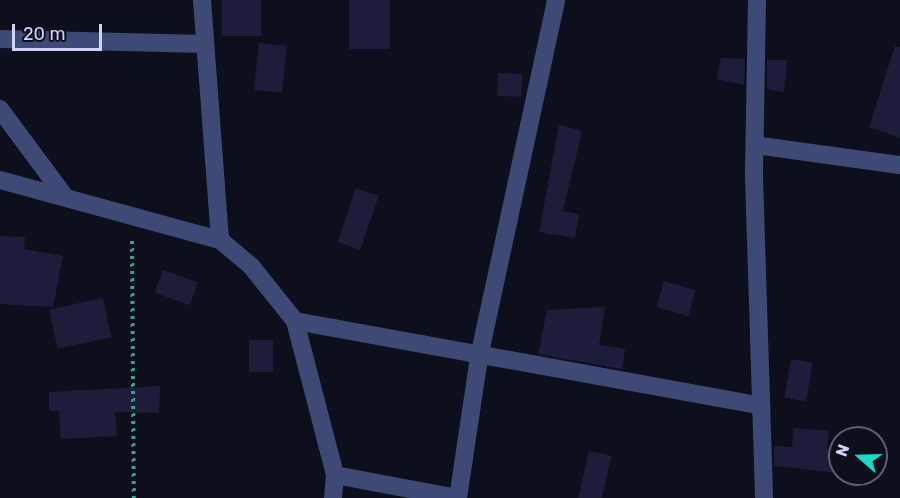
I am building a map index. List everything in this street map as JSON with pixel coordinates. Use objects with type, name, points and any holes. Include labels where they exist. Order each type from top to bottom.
[{"type":"street","points":[[202,0],[220,240]]},
{"type":"street","points":[[335,475],[458,498],[479,357],[556,0]]},
{"type":"street","points":[[757,0],[755,146],[764,498]]},
{"type":"street","points":[[0,39],[205,44]]},
{"type":"street","points":[[0,109],[63,194]]},
{"type":"street","points":[[755,146],[900,165]]},
{"type":"street","points":[[0,180],[63,194],[129,216],[220,240],[251,266],[295,321],[335,475],[333,498]]},
{"type":"street","points":[[295,321],[479,357],[761,406]]},
{"type":"path","points":[[129,216],[134,498]]},
{"type":"building","points":[[222,0],[261,0],[261,36],[222,36]]},
{"type":"building","points":[[349,0],[390,0],[390,49],[349,49]]},
{"type":"building","points":[[259,43],[287,46],[282,93],[254,90]]},
{"type":"building","points":[[895,46],[900,47],[900,138],[869,127]]},
{"type":"building","points":[[721,58],[745,59],[744,85],[717,79]]},
{"type":"building","points":[[767,60],[787,60],[784,92],[767,89]]},
{"type":"building","points":[[498,73],[522,74],[521,97],[497,96]]},
{"type":"building","points":[[559,125],[582,131],[563,211],[579,214],[575,238],[539,232]]},
{"type":"building","points":[[356,188],[379,196],[360,250],[337,242]]},
{"type":"building","points":[[0,236],[25,237],[24,249],[63,256],[53,307],[0,304]]},
{"type":"building","points":[[163,270],[198,283],[190,305],[155,293]]},
{"type":"building","points":[[664,281],[696,290],[688,316],[657,307]]},
{"type":"building","points":[[103,298],[111,337],[58,349],[49,309]]},
{"type":"building","points":[[605,307],[599,345],[625,349],[622,369],[538,354],[547,310]]},
{"type":"building","points":[[249,340],[273,340],[273,372],[249,372]]},
{"type":"building","points":[[791,359],[813,363],[806,401],[784,397]]},
{"type":"building","points":[[160,386],[159,413],[115,412],[117,436],[61,439],[59,411],[49,411],[49,392]]},
{"type":"building","points":[[794,428],[828,431],[828,472],[774,466],[774,446],[792,447]]},
{"type":"building","points":[[589,451],[611,456],[602,498],[578,498]]}]
